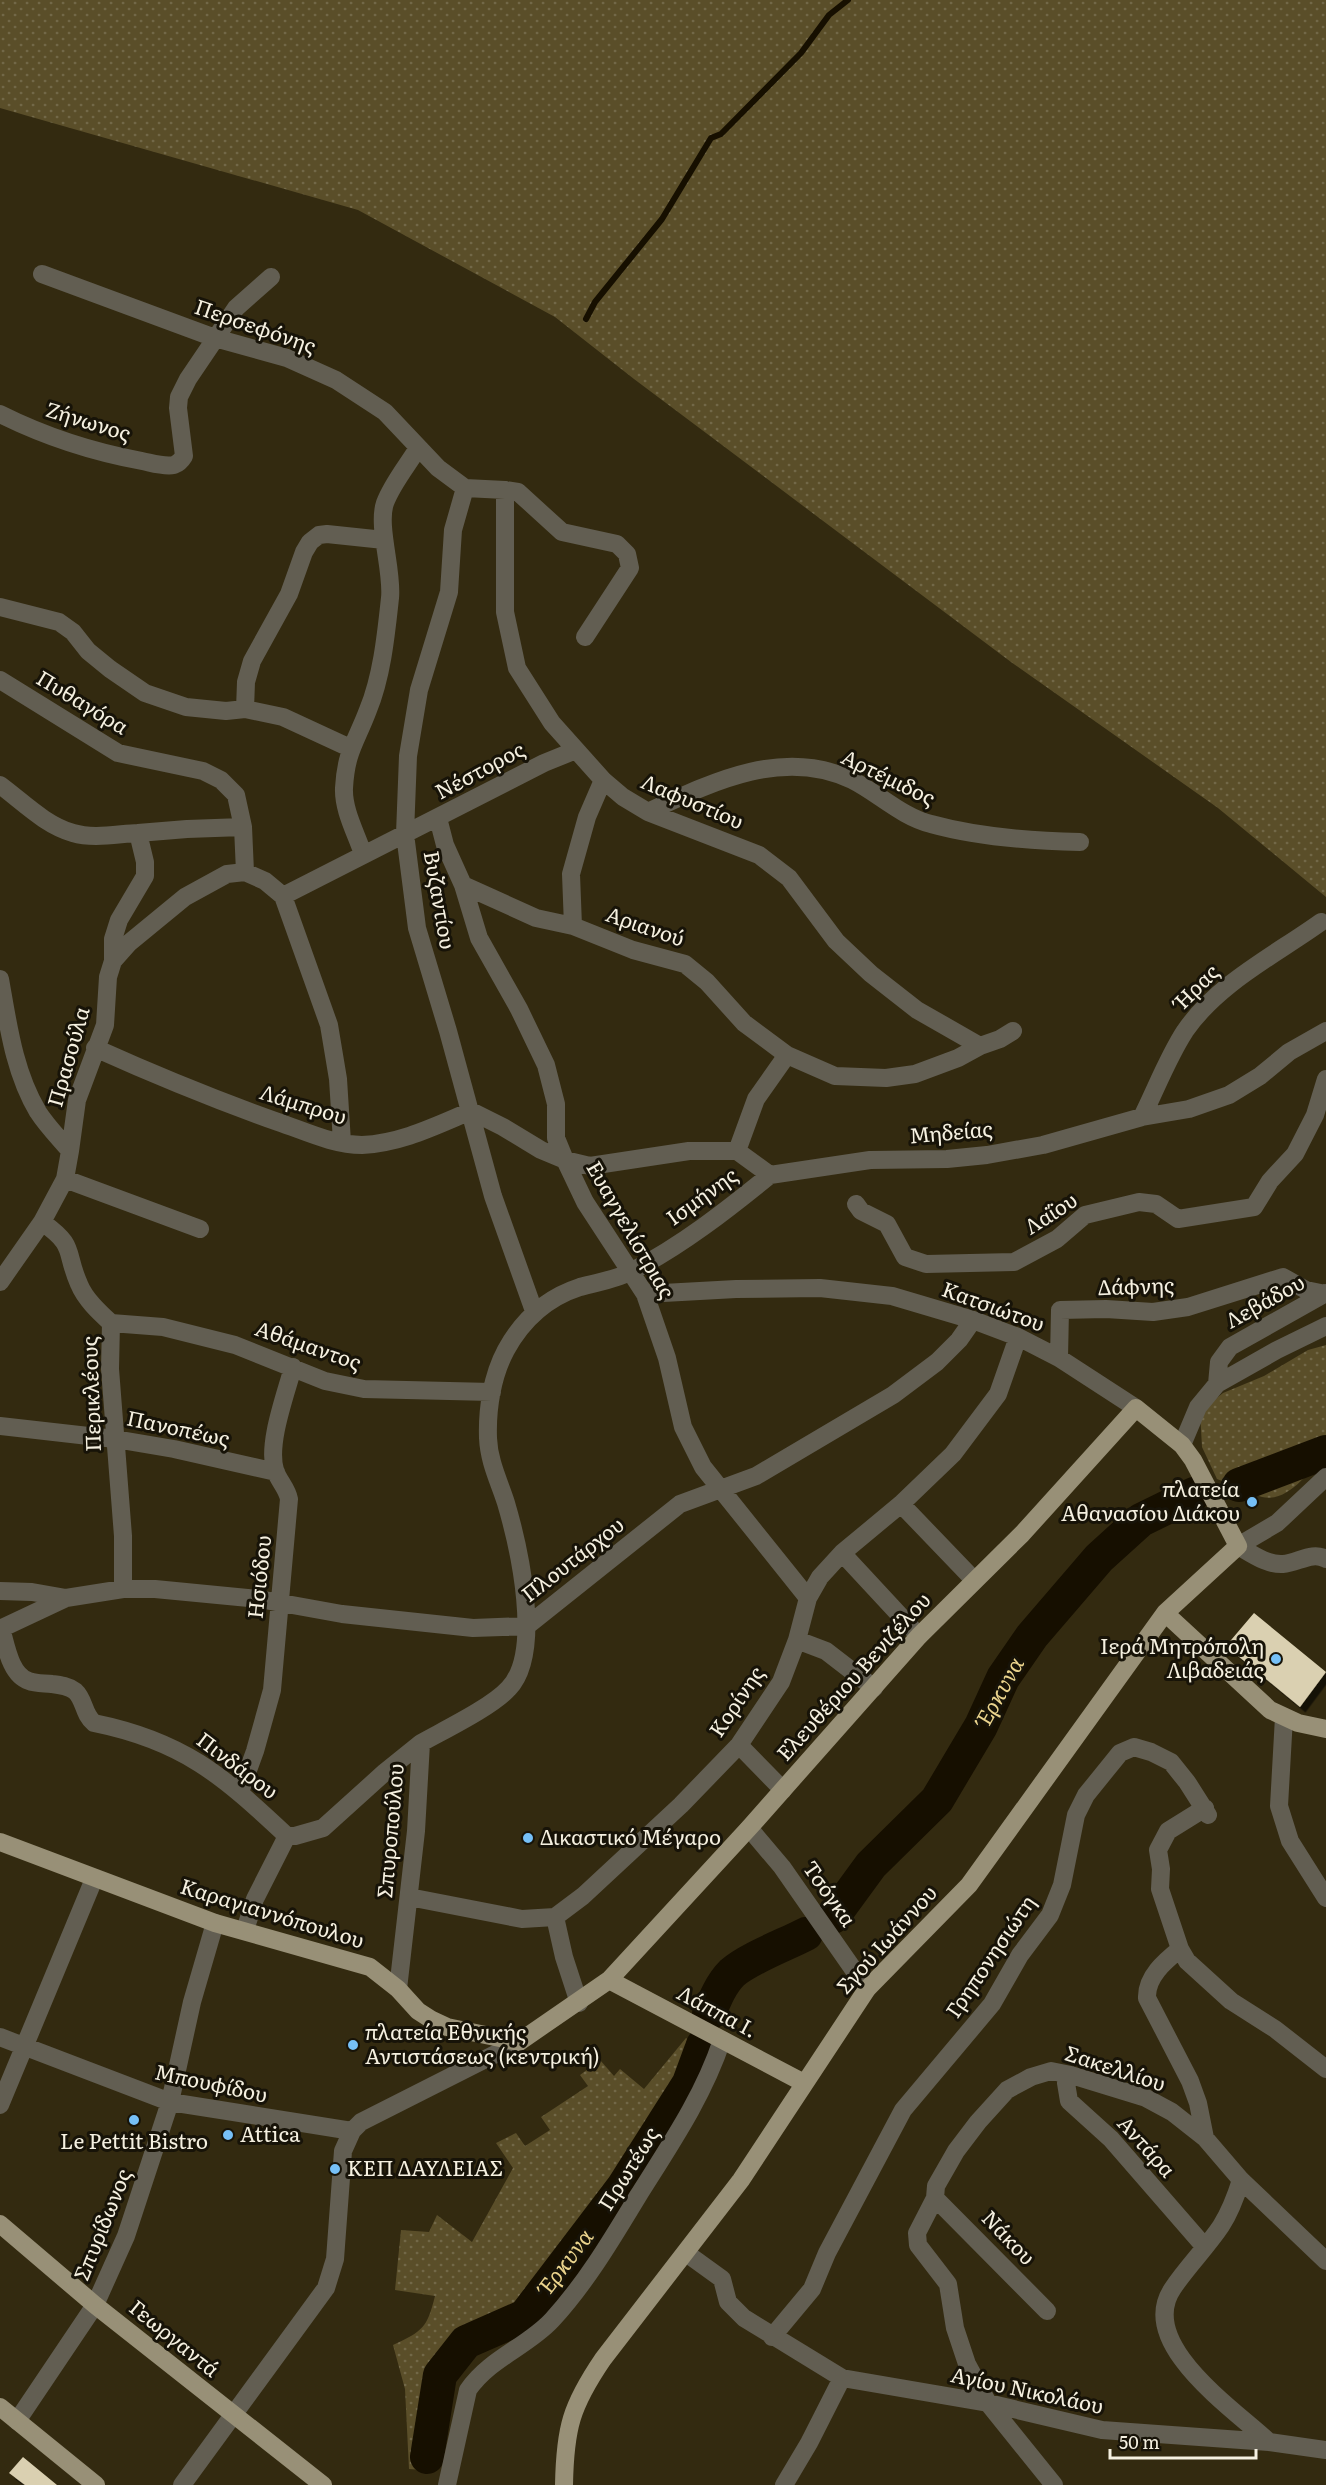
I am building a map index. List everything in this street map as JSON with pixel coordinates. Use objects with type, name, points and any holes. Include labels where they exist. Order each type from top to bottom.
[{"type":"main road","name":"Κατσιώτου","points":[[1136,1408],[1182,1445],[1193,1460],[1238,1546]]},
{"type":"main road","name":"Ελευθέριου Βενιζέλου","points":[[519,2042],[579,2003],[609,1980],[749,1828],[919,1636],[1022,1534],[1136,1408]]},
{"type":"main road","name":"Σγού Ιωάννου","points":[[564,2485],[565,2451],[571,2415],[583,2388],[741,2180],[867,1989],[969,1885],[1165,1613],[1238,1546]]},
{"type":"main road","points":[[1165,1613],[1270,1710],[1284,1717],[1326,1729]]},
{"type":"main road","name":"Καραγιαννόπουλου","points":[[0,1842],[215,1923],[370,1967],[398,1989],[418,2011],[432,2020],[447,2027],[519,2042]]},
{"type":"main road","name":"Λάππα Ι.","points":[[609,1980],[804,2083]]},
{"type":"main road","name":"Γεωργαντά","points":[[0,2224],[95,2305],[323,2485]]},
{"type":"main road","points":[[0,2408],[96,2485]]},
{"type":"street","name":"Περσεφόνης","points":[[42,274],[215,338],[287,357],[336,380],[385,412],[438,468],[465,488]]},
{"type":"street","points":[[215,338],[236,308],[271,277]]},
{"type":"street","name":"Ζήνωνος","points":[[0,414],[25,426],[110,455],[166,466],[181,461],[184,456],[178,408],[179,397],[215,338]]},
{"type":"street","points":[[363,854],[350,818],[344,792],[345,767],[350,748],[369,710],[379,672],[391,596],[390,567],[384,540],[384,505],[418,448]]},
{"type":"street","points":[[465,488],[518,492],[562,532],[617,544],[627,554],[630,568],[585,637]]},
{"type":"street","name":"Βυζαντίου","points":[[465,488],[453,530],[449,592],[419,690],[408,756],[405,834],[417,928],[471,1111],[493,1196],[534,1311]]},
{"type":"street","name":"Λαφυστίου","points":[[505,490],[505,612],[517,668],[552,723],[603,780],[623,797],[648,812],[759,855],[789,878],[836,941],[871,974],[917,1010],[980,1046]]},
{"type":"street","points":[[245,709],[246,682],[252,661],[289,594],[304,552],[310,542],[319,535],[327,534],[384,540]]},
{"type":"street","points":[[0,607],[59,622],[73,632],[88,651],[145,693],[186,707],[226,711],[245,709],[283,717],[350,748]]},
{"type":"street","name":"Πυθαγόρα","points":[[0,680],[118,753],[203,771],[221,780],[236,795],[243,827],[245,872]]},
{"type":"street","name":"Νέστορος","points":[[405,834],[544,763],[576,750]]},
{"type":"street","name":"Αρτέμιδος","points":[[648,812],[714,781],[762,769],[811,766],[851,780],[929,824],[1040,841],[1080,842]]},
{"type":"street","points":[[573,926],[571,874],[587,817],[603,780]]},
{"type":"street","points":[[0,785],[55,826],[75,834],[102,836],[243,827]]},
{"type":"street","name":"Ευαγγελίστριας","points":[[438,818],[445,845],[463,885],[480,938],[546,1065],[556,1104],[556,1138],[564,1160],[585,1202],[645,1294],[667,1358],[683,1427],[703,1467],[722,1492]]},
{"type":"street","name":"Πρασούλα","points":[[0,1282],[42,1222],[65,1179],[77,1100],[105,1024],[108,977],[113,961],[113,939],[119,920],[145,876],[145,862],[138,833]]},
{"type":"street","points":[[283,896],[405,834]]},
{"type":"street","points":[[113,961],[129,942],[185,897],[227,874],[245,872],[266,881],[283,896],[329,1025],[338,1079],[342,1142]]},
{"type":"street","name":"Αριανού","points":[[463,885],[536,918],[573,926],[633,950],[685,964],[707,982],[744,1023],[787,1055],[834,1076],[886,1078],[915,1074],[958,1058],[1012,1031]]},
{"type":"street","name":"Ήρας","points":[[1142,1117],[1186,1031],[1206,1006],[1241,975],[1321,922]]},
{"type":"street","points":[[0,980],[9,1035],[23,1080],[38,1112],[70,1151]]},
{"type":"street","name":"Μηδείας","points":[[770,1175],[870,1160],[947,1159],[987,1155],[1043,1145],[1142,1117],[1188,1109],[1229,1095],[1323,1035]]},
{"type":"street","name":"Λάμπρου","points":[[95,1048],[221,1103],[327,1140],[360,1145],[392,1142],[414,1136],[471,1111]]},
{"type":"street","points":[[737,1151],[756,1099],[787,1055]]},
{"type":"street","name":"Λαΐου","points":[[856,1204],[861,1211],[887,1224],[905,1257],[926,1264],[1014,1262],[1057,1239],[1085,1215],[1139,1202],[1156,1204],[1178,1219],[1254,1207],[1270,1181],[1295,1154],[1314,1115],[1326,1079]]},
{"type":"street","points":[[471,1111],[541,1150],[564,1160],[590,1166],[689,1151],[737,1151],[770,1175]]},
{"type":"street","name":"Ισμήνης","points":[[630,1273],[698,1230],[770,1175]]},
{"type":"street","points":[[65,1179],[200,1229]]},
{"type":"street","name":"Περικλέους","points":[[42,1222],[64,1241],[70,1251],[78,1284],[87,1298],[111,1323],[110,1369],[123,1536],[123,1589]]},
{"type":"street","name":"Σπυροπούλου","points":[[398,1989],[416,1831],[421,1743],[493,1701],[510,1688],[523,1668],[527,1626],[524,1590],[506,1502],[493,1470],[488,1438],[495,1375],[506,1350],[534,1311],[553,1297],[630,1273]]},
{"type":"street","name":"Δάφνης","points":[[1059,1358],[1060,1310],[1106,1309],[1153,1312],[1188,1308],[1283,1277],[1306,1290],[1325,1294]]},
{"type":"street","name":"Κατσιώτου","points":[[645,1294],[736,1289],[820,1288],[892,1296],[1018,1336],[1059,1358],[1136,1408]]},
{"type":"street","name":"Λεβάδου","points":[[1217,1383],[1219,1362],[1230,1347],[1325,1294]]},
{"type":"street","name":"Πλουτάρχου","points":[[0,1629],[66,1598],[123,1589],[155,1589],[259,1599],[342,1614],[473,1628],[527,1626],[681,1504],[722,1492],[756,1476],[893,1395],[937,1362],[959,1340],[973,1320]]},
{"type":"street","name":"Αθάμαντος","points":[[111,1323],[162,1327],[235,1345],[325,1381],[364,1389],[492,1392]]},
{"type":"street","name":"Λεβάδου","points":[[1182,1445],[1198,1407],[1217,1383],[1326,1326]]},
{"type":"street","name":"Κορίνης","points":[[555,1917],[584,1896],[681,1805],[739,1745],[781,1682],[808,1598],[820,1577],[842,1553],[901,1504],[953,1454],[998,1394],[1018,1336]]},
{"type":"street","name":"Ησιόδου","points":[[240,1792],[255,1751],[272,1690],[289,1499],[285,1486],[276,1472],[273,1457],[293,1367]]},
{"type":"street","name":"Πανοπέως","points":[[0,1426],[115,1439],[174,1449],[276,1472]]},
{"type":"street","points":[[1324,1556],[1312,1556],[1281,1564],[1261,1560],[1238,1546],[1277,1522],[1326,1477]]},
{"type":"street","points":[[722,1492],[808,1598]]},
{"type":"street","points":[[901,1504],[974,1580]]},
{"type":"street","points":[[842,1553],[919,1636]]},
{"type":"street","points":[[0,1591],[32,1592],[66,1598]]},
{"type":"street","name":"Πινδάρου","points":[[0,1629],[14,1668],[20,1676],[28,1681],[66,1686],[81,1698],[87,1718],[94,1723],[154,1738],[192,1757],[240,1792],[287,1836]]},
{"type":"street","points":[[796,1640],[826,1651],[874,1688]]},
{"type":"street","points":[[1284,1717],[1279,1806],[1290,1841],[1326,1898]]},
{"type":"street","points":[[245,1930],[255,1899],[287,1836],[323,1828],[421,1743]]},
{"type":"street","points":[[739,1745],[783,1790]]},
{"type":"street","name":"Γρηπονησιώτη","points":[[772,2337],[812,2289],[827,2253],[903,2110],[992,2004],[1020,1955],[1050,1915],[1062,1885],[1076,1815],[1086,1795],[1120,1753],[1134,1747],[1171,1762],[1206,1812],[1168,1831],[1158,1850],[1162,1896],[1180,1949]]},
{"type":"street","name":"Τσόγκα","points":[[749,1828],[782,1867],[867,1989]]},
{"type":"street","points":[[0,2105],[94,1878]]},
{"type":"street","points":[[408,1897],[522,1919],[555,1917],[564,1957],[579,2003]]},
{"type":"street","name":"Σπυρίδωνος","points":[[17,2421],[95,2305],[126,2236],[170,2102],[192,2002],[215,1923]]},
{"type":"street","points":[[1205,2138],[1198,2103],[1190,2081],[1147,1998],[1147,1990],[1156,1972],[1180,1949],[1187,1961],[1231,2001],[1275,2029],[1326,2069]]},
{"type":"street","name":"Μπουφίδου","points":[[0,2037],[170,2102],[351,2131]]},
{"type":"street","name":"Πρωτέως","points":[[447,2485],[468,2390],[492,2364],[542,2330],[592,2269],[694,2108],[722,2040]]},
{"type":"street","points":[[182,2485],[326,2288],[335,2259],[343,2151],[351,2131],[361,2122],[519,2042]]},
{"type":"street","name":"Σακελλίου","points":[[988,2403],[967,2364],[955,2328],[948,2284],[918,2245],[916,2233],[935,2198],[936,2186],[956,2151],[1007,2090],[1030,2077],[1051,2071],[1071,2075],[1146,2098],[1172,2112],[1205,2138],[1241,2180],[1326,2261]]},
{"type":"street","name":"Αντάρα","points":[[1071,2075],[1066,2083],[1069,2101],[1111,2139],[1204,2246]]},
{"type":"street","points":[[1241,2180],[1220,2227],[1171,2291],[1163,2311],[1166,2334],[1182,2360],[1269,2442]]},
{"type":"street","name":"Νάκου","points":[[935,2198],[1047,2311]]},
{"type":"street","points":[[686,2253],[722,2279],[728,2302],[744,2318],[842,2378],[809,2443],[783,2485]]},
{"type":"street","name":"Αγίου Νικολάου","points":[[842,2378],[988,2403],[1102,2430],[1269,2442],[1326,2450]]},
{"type":"street","points":[[988,2403],[1054,2485]]},
{"type":"shaded area","points":[[0,0],[1326,0],[1326,897],[1218,808],[1011,662],[555,317],[358,210],[0,108]]},
{"type":"shaded area","points":[[1326,1345],[1326,1453],[1298,1484],[1272,1498],[1256,1495],[1217,1479],[1202,1447],[1200,1411],[1223,1393],[1264,1376],[1308,1350]]},
{"type":"shaded area","points":[[686,2038],[694,2043],[685,2069],[642,2147],[619,2182],[521,2311],[462,2340],[437,2373],[423,2470],[409,2469],[405,2389],[393,2345],[411,2336],[422,2327],[429,2315],[435,2296],[395,2290],[401,2230],[429,2232],[437,2215],[472,2242],[513,2168],[496,2143],[516,2133],[525,2146],[550,2130],[541,2117],[588,2086],[580,2075],[600,2060],[614,2076],[620,2069],[644,2089]]},
{"type":"building","name":"Ιερά Μητρόπολη Λιβαδειάς","points":[[1254,1613],[1326,1672],[1300,1707],[1226,1646]]},
{"type":"building","points":[[23,2457],[57,2485],[25,2485],[9,2473]]},
{"type":"waterway","points":[[586,319],[595,302],[662,219],[711,138],[721,134],[801,53],[829,15],[848,0]]},
{"type":"waterway","name":"Έρκυνα","points":[[1239,1485],[1326,1452]]},
{"type":"waterway","name":"Έρκυνα","points":[[833,1917],[871,1865],[937,1800],[981,1726],[1003,1678],[1032,1636],[1099,1558],[1141,1520],[1194,1494]]},
{"type":"waterway","name":"Έρκυνα","points":[[709,2014],[721,1987],[739,1967],[806,1934]]},
{"type":"waterway","name":"Έρκυνα","points":[[427,2457],[440,2375],[466,2342],[525,2316],[623,2187],[689,2083],[703,2045]]},
{"type":"place","name":"πλατεία Αθανασίου Διάκου","points":[[1252,1502]]},
{"type":"place","name":"Ιερά Μητρόπολη Λιβαδειάς","points":[[1276,1659]]},
{"type":"place","name":"Δικαστικό Μέγαρο","points":[[528,1838]]},
{"type":"place","name":"πλατεία Εθνικής Αντιστάσεως (κεντρική)","points":[[353,2045]]},
{"type":"place","name":"Le Pettit Bistro","points":[[134,2120]]},
{"type":"place","name":"Attica","points":[[228,2135]]},
{"type":"place","name":"ΚΕΠ ΔΑΥΛΕΙΑΣ","points":[[335,2169]]}]
